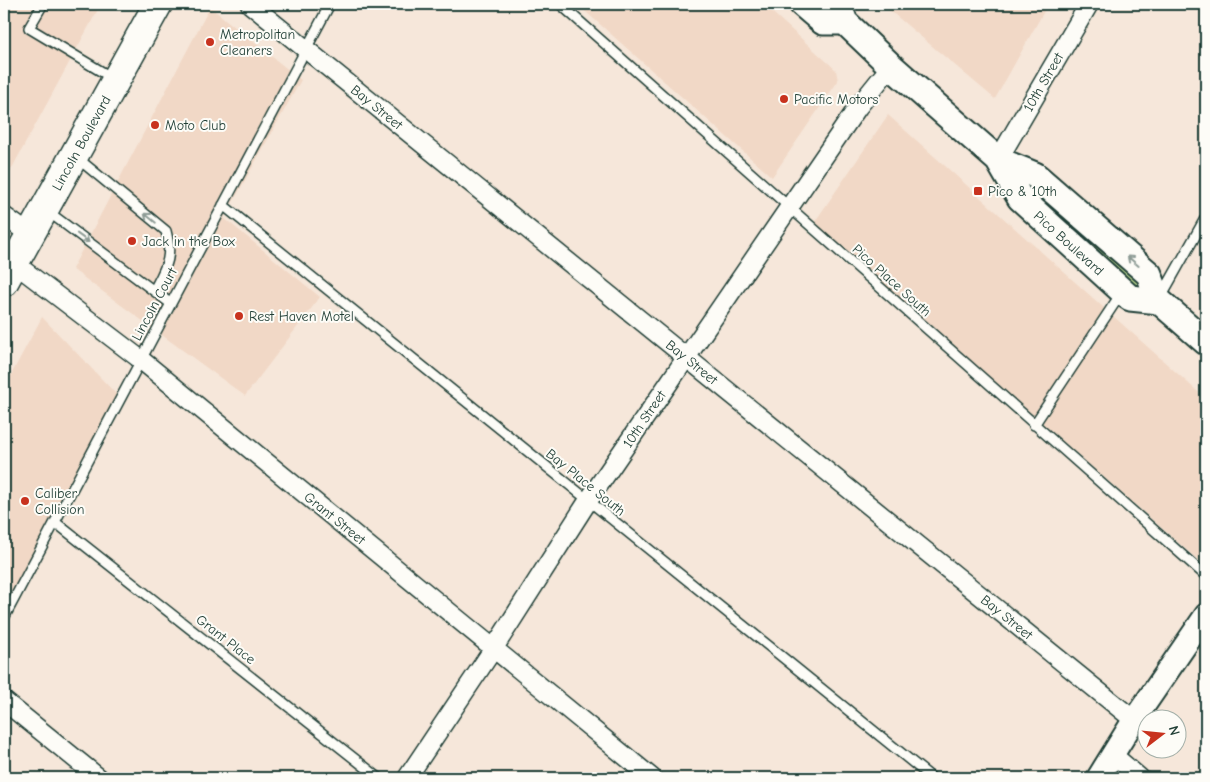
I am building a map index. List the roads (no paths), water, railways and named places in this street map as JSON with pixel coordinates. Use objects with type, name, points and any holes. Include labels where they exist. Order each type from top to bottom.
[{"type":"highway","name":"Lincoln Boulevard","points":[[9,272],[158,4]]},
{"type":"main road","name":"Pico Boulevard","points":[[802,4],[823,22],[845,12],[891,66],[998,160],[1020,198],[1130,298],[1159,301]]},
{"type":"main road","name":"Pico Boulevard","points":[[998,160],[1035,175],[1149,274],[1159,301],[1206,342]]},
{"type":"street","name":"Bay Street","points":[[250,4],[1134,720]]},
{"type":"street","name":"10th Street","points":[[998,160],[1089,4]]},
{"type":"street","name":"10th Street","points":[[407,778],[494,648],[588,501],[858,107],[891,66]]},
{"type":"street","points":[[4,216],[29,234]]},
{"type":"street","name":"Grant Street","points":[[9,272],[140,359],[652,778]]},
{"type":"street","points":[[1098,778],[1134,720],[1206,614]]},
{"type":"street","points":[[4,701],[99,778]]},
{"type":"street","points":[[1113,755],[1140,778]]},
{"type":"lane","points":[[43,4],[29,28],[116,81]]},
{"type":"lane","name":"Lincoln Court","points":[[4,618],[330,4]]},
{"type":"lane","name":"Pico Place South","points":[[560,4],[1206,576]]},
{"type":"lane","points":[[74,156],[166,231],[170,246],[167,266],[154,290]]},
{"type":"lane","name":"Bay Place South","points":[[223,206],[932,778]]},
{"type":"lane","points":[[44,209],[170,303]]},
{"type":"lane","points":[[1159,301],[1206,217]]},
{"type":"lane","points":[[1034,424],[1123,292]]},
{"type":"lane","name":"Grant Place","points":[[55,522],[379,778]]},
{"type":"place","name":"Metropolitan Cleaners","points":[[210,42]]},
{"type":"place","name":"Pacific Motors","points":[[784,99]]},
{"type":"place","name":"Moto Club","points":[[155,125]]},
{"type":"place","name":"Pico & 10th","points":[[978,191]]},
{"type":"place","name":"Jack in the Box","points":[[132,241]]},
{"type":"place","name":"Rest Haven Motel","points":[[239,316]]},
{"type":"place","name":"Caliber Collision","points":[[25,501]]}]
